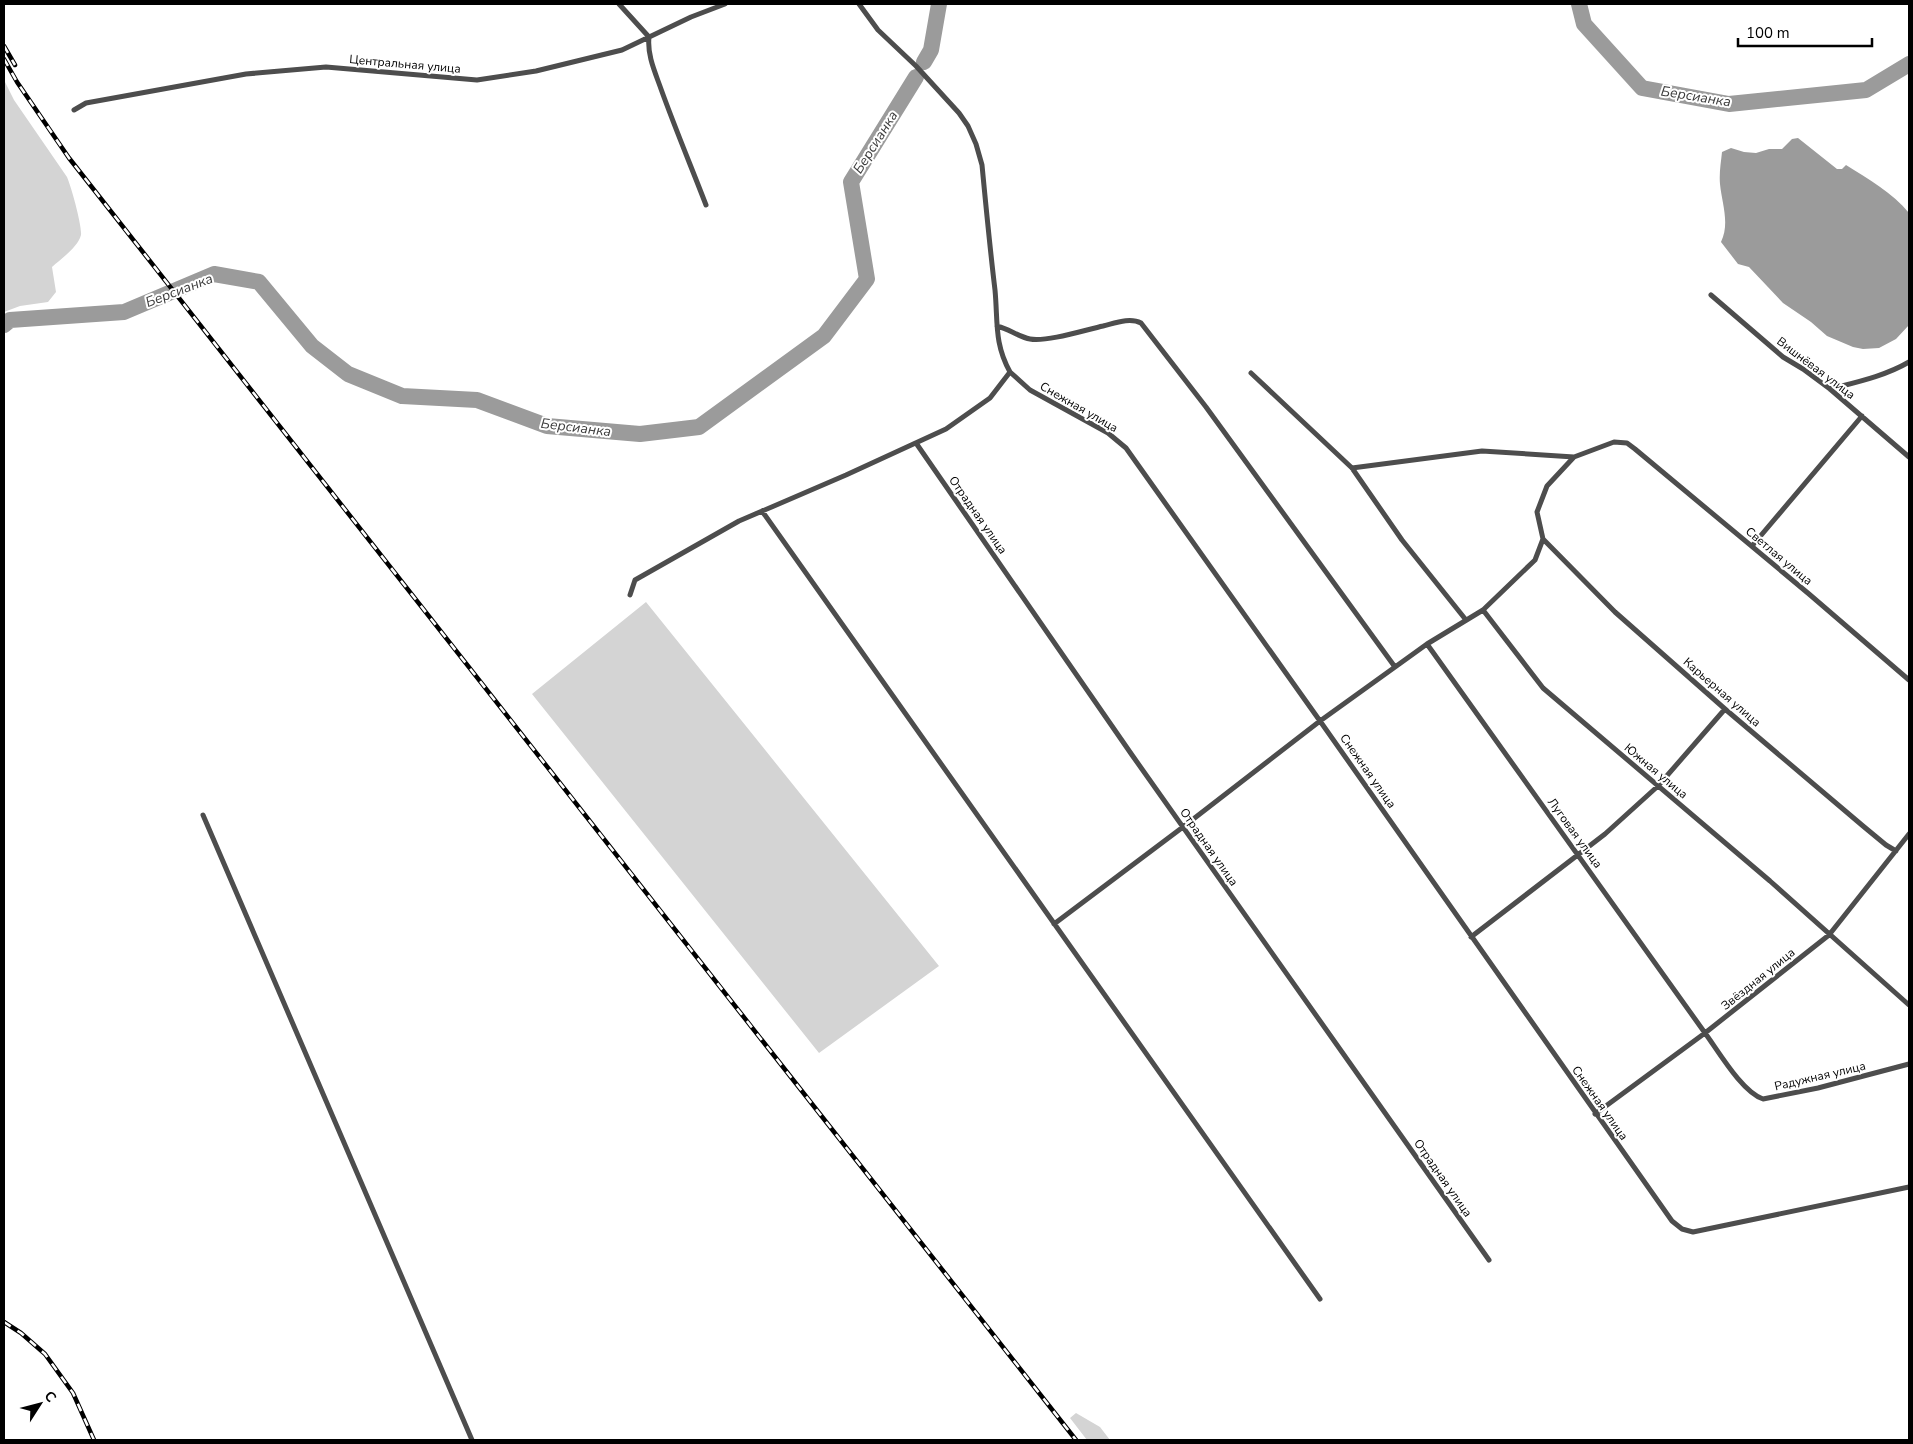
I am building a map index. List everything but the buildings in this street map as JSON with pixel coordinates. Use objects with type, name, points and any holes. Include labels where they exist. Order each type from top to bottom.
[{"type":"street","points":[[620,4],[649,37],[650,57],[669,112],[706,204]]},
{"type":"street","name":"Центральная улица","points":[[74,110],[86,103],[246,74],[326,67],[477,80],[536,71],[622,50],[691,17],[725,4]]},
{"type":"street","points":[[630,595],[635,580],[739,521],[946,429],[990,398],[1010,372],[998,345],[982,165],[976,144],[968,126],[959,113],[916,66],[878,30],[858,4]]},
{"type":"street","name":"Вишнёвая улица","points":[[1711,295],[1783,357],[1830,389],[1909,457]]},
{"type":"street","points":[[997,326],[1007,328],[1031,339],[1068,334],[1117,322],[1135,320],[1141,323],[1206,407],[1396,666]]},
{"type":"street","points":[[1830,389],[1877,376],[1909,362]]},
{"type":"street","name":"Снежная улица","points":[[1010,372],[1030,390],[1108,433],[1126,448],[1672,1221],[1682,1229],[1694,1232],[1909,1186]]},
{"type":"street","points":[[1251,373],[1352,468],[1402,540],[1466,620]]},
{"type":"street","points":[[1752,546],[1862,416]]},
{"type":"street","name":"Светлая улица","points":[[1574,458],[1614,442],[1627,443],[1752,546],[1909,680]]},
{"type":"street","name":"Отрадная улица","points":[[916,443],[1183,827],[1490,1260]]},
{"type":"street","points":[[1352,468],[1482,451],[1574,458]]},
{"type":"street","points":[[1054,924],[1320,721],[1427,644],[1483,610],[1535,560],[1543,539],[1537,512],[1548,486],[1574,458]]},
{"type":"street","points":[[762,511],[1320,1298]]},
{"type":"street","name":"Карьерная улица","points":[[1543,539],[1615,612],[1725,709],[1863,826],[1896,851]]},
{"type":"street","name":"Южная улица","points":[[1483,610],[1543,688],[1770,881],[1909,1005]]},
{"type":"street","name":"Луговая улица","points":[[1427,644],[1706,1033]]},
{"type":"street","points":[[1472,938],[1605,834],[1658,786],[1725,709]]},
{"type":"street","points":[[203,815],[472,1440]]},
{"type":"street","name":"Звёздная улица","points":[[1595,1114],[1706,1033],[1829,935],[1909,834]]},
{"type":"street","name":"Радужная улица","points":[[1706,1033],[1746,1088],[1755,1096],[1763,1098],[1818,1088],[1909,1064]]},
{"type":"shaded area","points":[[4,80],[14,100],[67,177],[78,215],[81,235],[73,248],[52,267],[56,292],[48,302],[20,306],[4,312]]},
{"type":"shaded area","points":[[1798,138],[1837,169],[1842,169],[1846,165],[1871,181],[1896,199],[1909,213],[1909,325],[1896,339],[1879,348],[1863,349],[1853,347],[1827,336],[1811,322],[1783,303],[1749,267],[1738,264],[1721,242],[1725,228],[1725,213],[1720,180],[1722,152],[1731,148],[1756,153],[1769,149],[1782,149],[1792,139]]},
{"type":"shaded area","points":[[646,602],[939,966],[819,1053],[532,694]]},
{"type":"shaded area","points":[[1076,1413],[1100,1427],[1110,1440],[1087,1440],[1070,1418]]},
{"type":"waterway","name":"Берсианка","points":[[924,62],[931,50],[939,4]]},
{"type":"waterway","name":"Берсианка","points":[[1579,4],[1584,24],[1642,88],[1729,104],[1866,90],[1909,64]]},
{"type":"waterway","name":"Берсианка","points":[[4,325],[10,320],[124,312],[214,274],[259,282],[312,346],[348,374],[402,396],[477,400],[547,426],[640,434],[699,427],[824,336],[867,279],[851,182],[916,77]]},
{"type":"railway","points":[[4,46],[15,65]]},
{"type":"railway","points":[[4,59],[17,82],[69,158],[1076,1440]]},
{"type":"railway","points":[[4,1322],[21,1333],[45,1354],[73,1393],[94,1440]]}]
